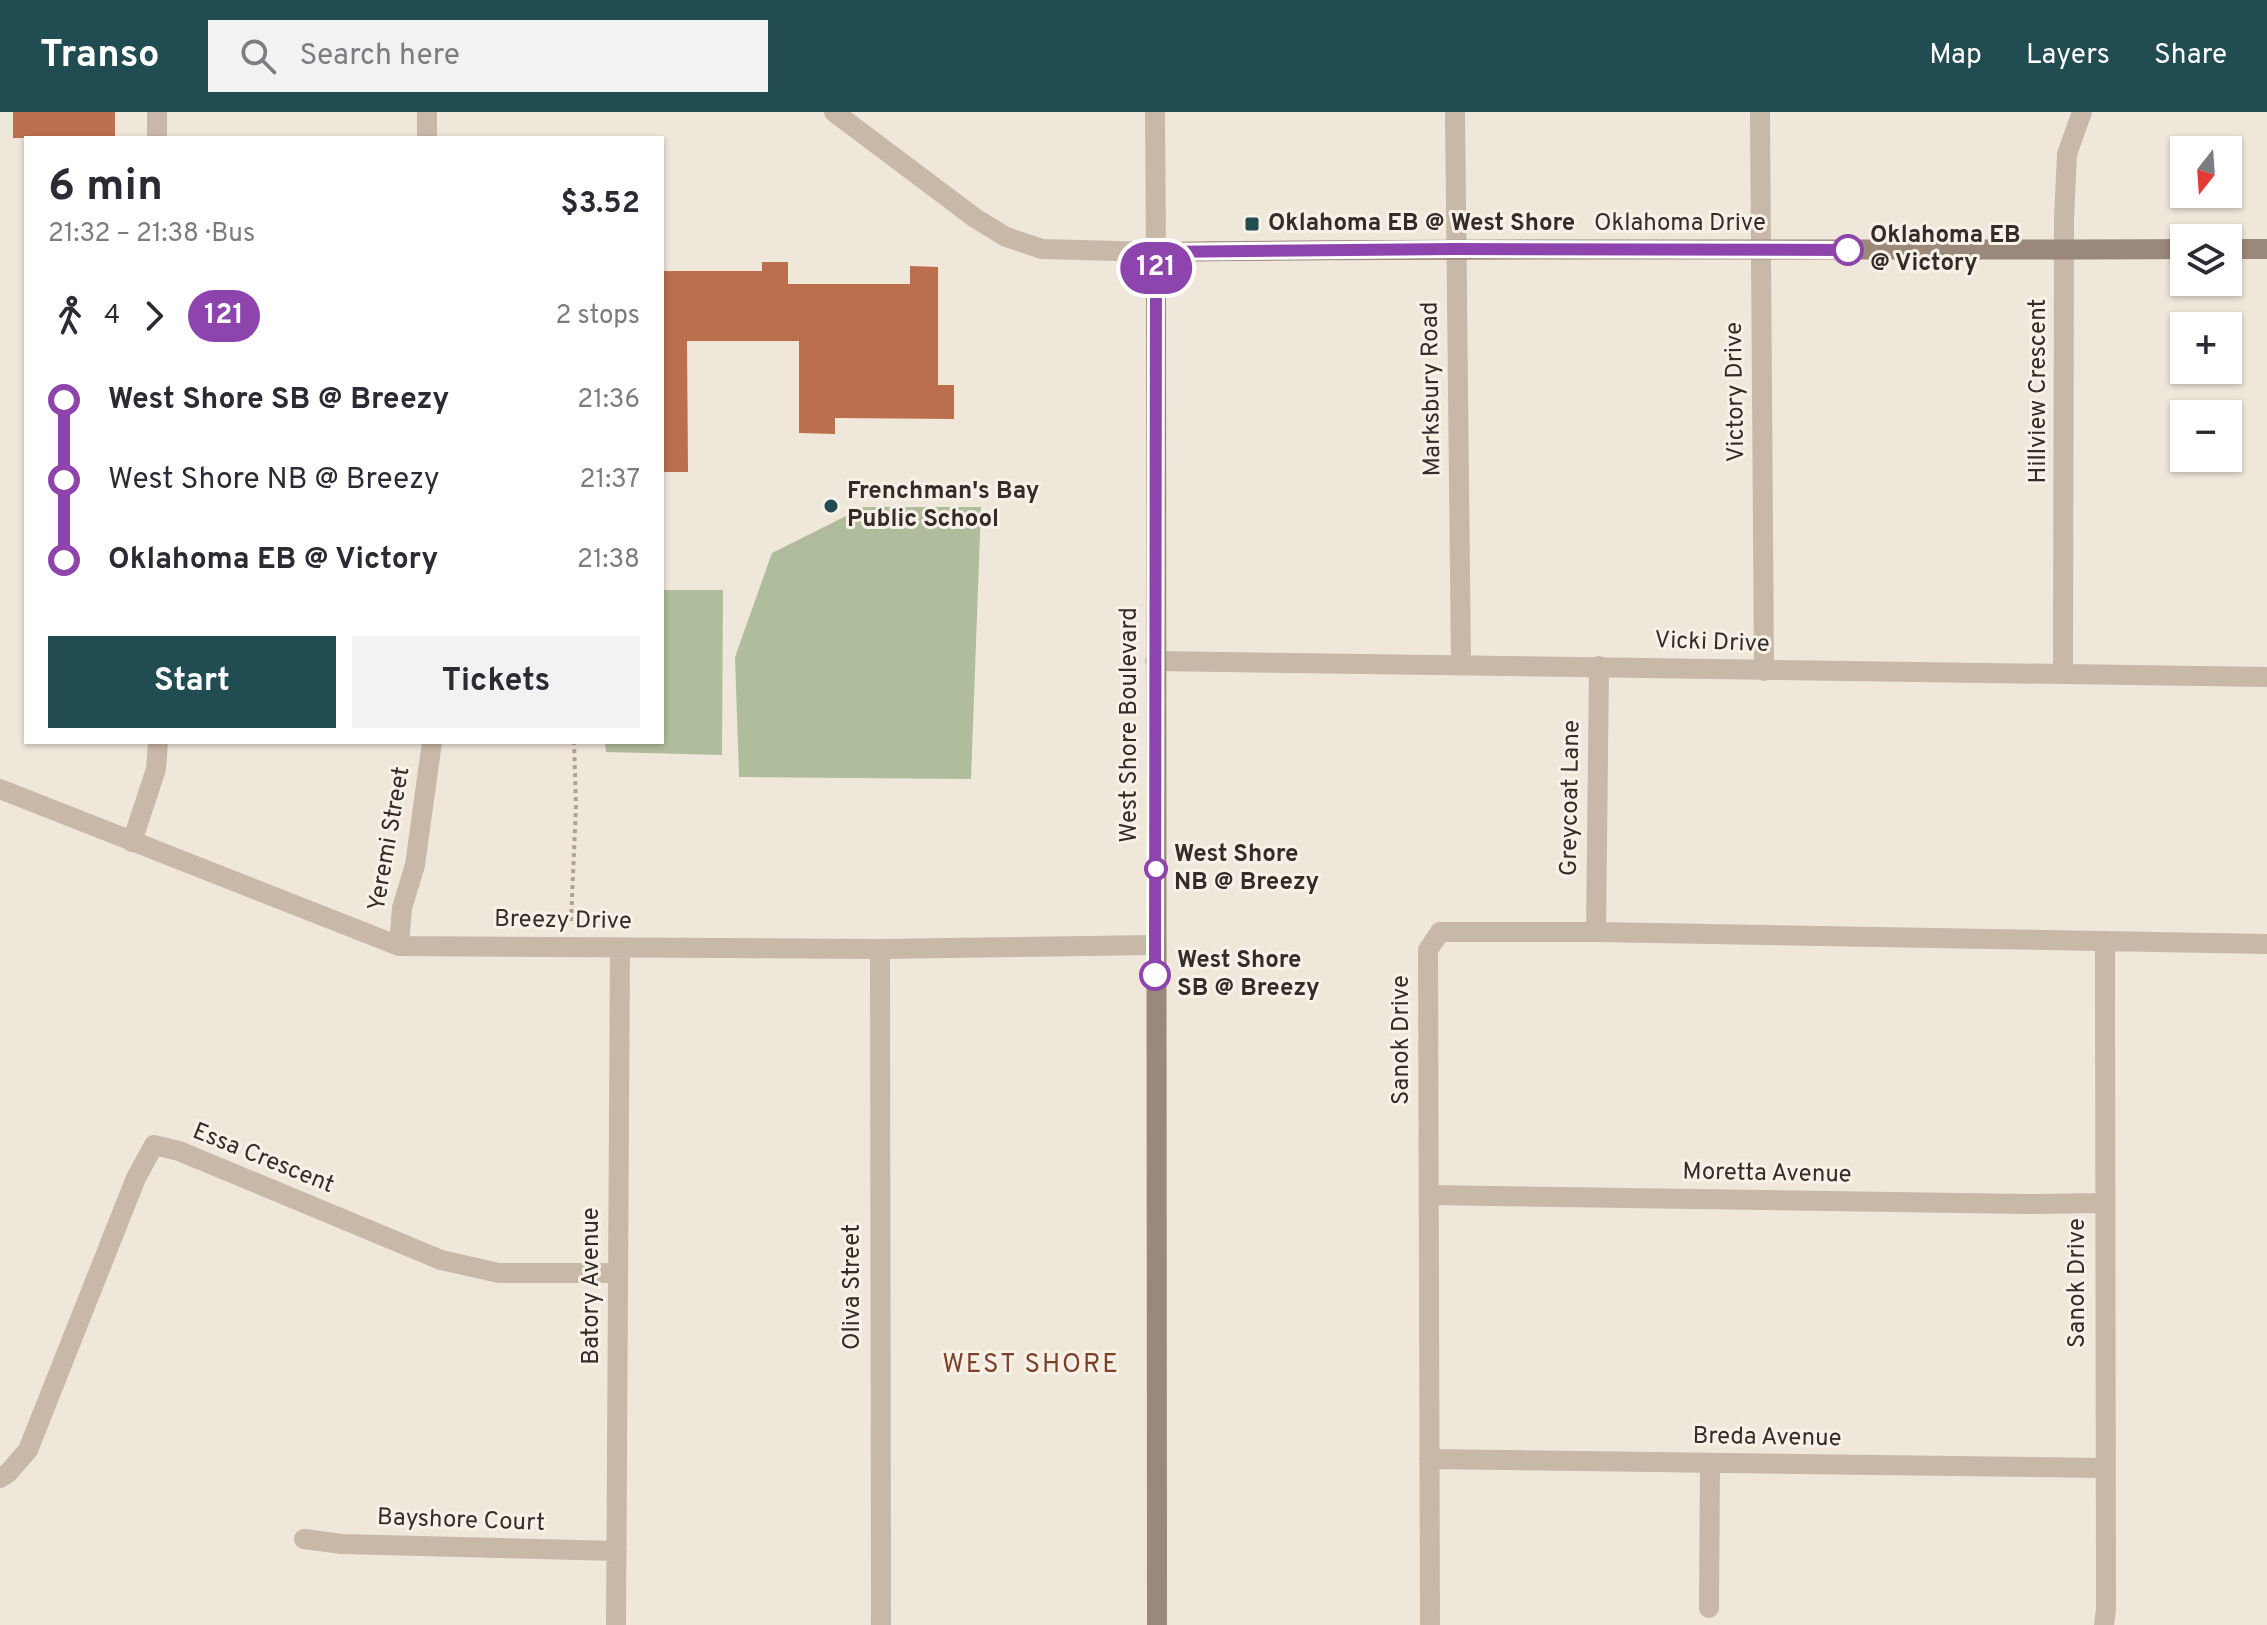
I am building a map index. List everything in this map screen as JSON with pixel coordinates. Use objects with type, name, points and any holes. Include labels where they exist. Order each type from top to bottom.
[{"type":"street","points":[[157,112],[157,136]]},
{"type":"street","points":[[427,112],[427,136]]},
{"type":"street","name":"Oklahoma Drive","points":[[834,112],[975,218],[1006,237],[1042,249],[1156,252],[2170,249]]},
{"type":"street","name":"West Shore Boulevard","points":[[1155,112],[1157,1625]]},
{"type":"street","name":"Marksbury Road","points":[[1455,112],[1461,665]]},
{"type":"street","name":"Victory Drive","points":[[1760,112],[1764,671]]},
{"type":"street","name":"Hillview Crescent","points":[[2063,673],[2067,154],[2082,112]]},
{"type":"street","points":[[2242,249],[2267,249]]},
{"type":"street","name":"Vicki Drive","points":[[1155,661],[2267,677]]},
{"type":"street","name":"Greycoat Lane","points":[[1596,932],[1599,666]]},
{"type":"street","points":[[132,842],[156,769],[158,744]]},
{"type":"street","name":"Yeremi Street","points":[[399,946],[402,908],[415,865],[432,744]]},
{"type":"street","name":"Breezy Drive","points":[[0,789],[399,946],[880,949],[1155,945]]},
{"type":"street","name":"Sanok Drive","points":[[1430,1625],[1428,950],[1440,932],[2267,944]]},
{"type":"street","name":"Sanok Drive","points":[[2104,1625],[2105,941]]},
{"type":"street","name":"Batory Avenue","points":[[616,1625],[620,948]]},
{"type":"street","name":"Oliva Street","points":[[880,949],[881,1625]]},
{"type":"street","name":"Essa Crescent","points":[[0,1478],[28,1450],[136,1178],[154,1145],[179,1151],[441,1260],[499,1273],[617,1273]]},
{"type":"street","name":"Moretta Avenue","points":[[1429,1195],[2104,1203]]},
{"type":"street","name":"Breda Avenue","points":[[1429,1459],[2104,1468]]},
{"type":"street","points":[[1709,1608],[1710,1463]]},
{"type":"street","name":"Bayshore Court","points":[[304,1539],[342,1544],[617,1551]]},
{"type":"path","points":[[571,921],[576,806],[574,744]]},
{"type":"green space","points":[[864,507],[981,507],[971,779],[739,777],[735,657],[772,553]]},
{"type":"green space","points":[[664,590],[723,590],[722,755],[606,752],[605,744],[664,744]]},
{"type":"building","points":[[13,112],[115,112],[115,136],[13,138]]},
{"type":"building","points":[[762,262],[788,262],[788,284],[910,284],[910,266],[938,267],[938,385],[954,385],[954,419],[835,418],[835,434],[799,433],[799,341],[687,341],[688,472],[664,472],[664,271],[762,271]]},
{"type":"bus line","name":"121","points":[[1155,975],[1156,252],[1848,250]]},
{"type":"place","name":"Oklahoma EB @ West Shore","points":[[1252,224]]},
{"type":"place","name":"Oklahoma EB @ Victory","points":[[1848,250]]},
{"type":"place","name":"Frenchman's Bay Public School","points":[[831,506]]},
{"type":"place","name":"West Shore NB @ Breezy","points":[[1156,869]]},
{"type":"place","name":"West Shore SB @ Breezy","points":[[1155,975]]},
{"type":"district","name":"WEST SHORE","points":[[1031,1365]]}]
